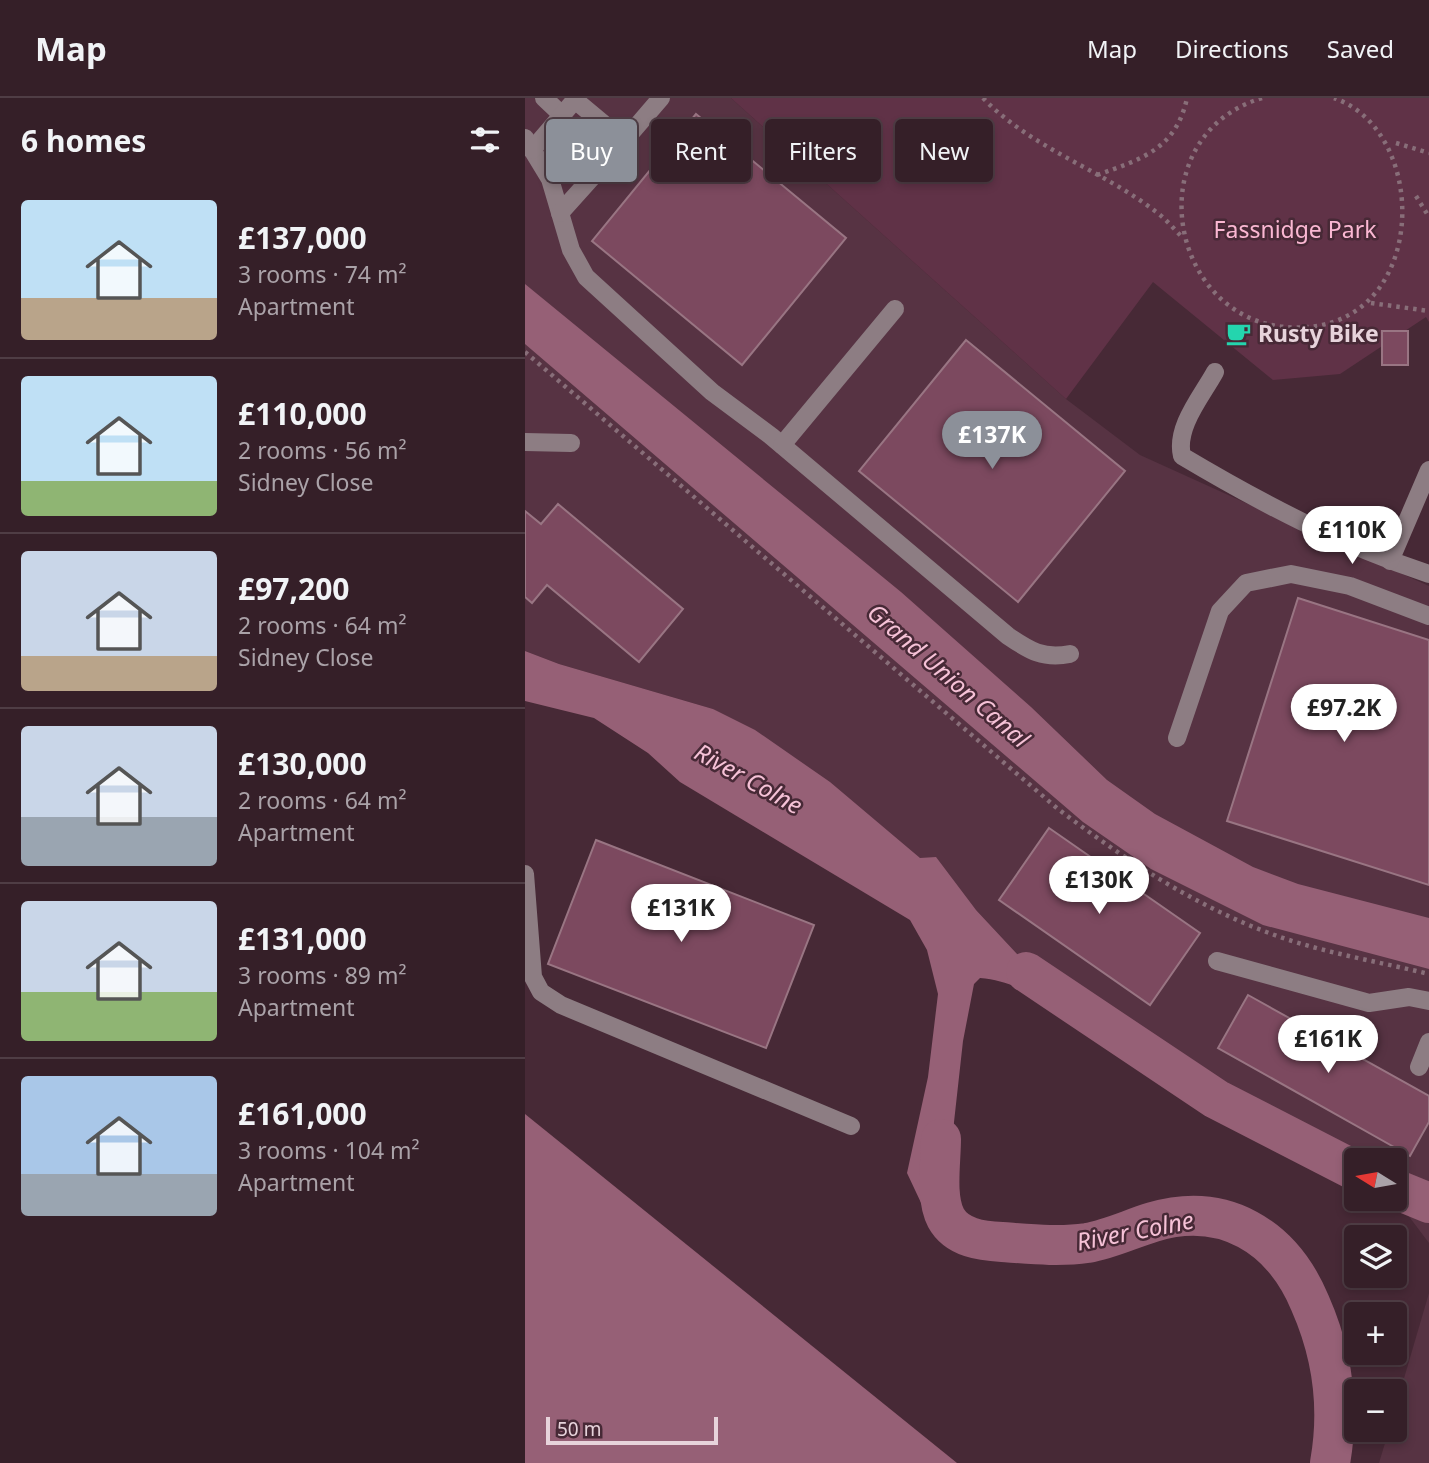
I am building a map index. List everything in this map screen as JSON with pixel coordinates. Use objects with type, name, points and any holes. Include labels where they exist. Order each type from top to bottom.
[{"type":"street","points":[[544,98],[562,115]]},
{"type":"street","points":[[661,98],[624,141],[576,99],[529,144],[550,179],[571,250],[586,277],[712,392],[782,445],[1008,636],[1036,654],[1050,658],[1070,654]]},
{"type":"street","points":[[560,213],[588,182]]},
{"type":"street","points":[[782,445],[895,309]]},
{"type":"street","points":[[1215,372],[1185,425],[1180,440],[1182,456],[1289,518],[1389,561],[1429,574]]},
{"type":"street","points":[[525,442],[571,443]]},
{"type":"street","points":[[1389,561],[1429,470]]},
{"type":"street","points":[[1177,738],[1220,611],[1246,583],[1291,574],[1350,586],[1429,617]]},
{"type":"street","points":[[525,874],[533,977],[541,992],[561,1005],[851,1126]]},
{"type":"street","points":[[1217,961],[1369,1003],[1409,997],[1429,1001]]},
{"type":"street","points":[[1419,1067],[1429,1042]]},
{"type":"path","points":[[983,98],[999,115],[1155,211],[1183,237]]},
{"type":"path","points":[[1096,175],[1161,148],[1182,120],[1187,98]]},
{"type":"path","points":[[1262,98],[1249,102],[1221,119],[1200,144],[1185,173],[1180,205],[1183,237],[1196,269],[1216,295],[1243,314],[1275,326],[1319,325],[1341,320],[1370,303],[1388,283]]},
{"type":"path","points":[[1334,98],[1373,118],[1402,155]]},
{"type":"path","points":[[1395,143],[1429,153]]},
{"type":"path","points":[[1413,186],[1414,208]]},
{"type":"path","points":[[1415,195],[1429,217]]},
{"type":"path","points":[[1370,303],[1429,311]]},
{"type":"path","points":[[525,352],[1058,809],[1111,849],[1172,888],[1270,933],[1429,974]]},
{"type":"shaded area","points":[[525,98],[731,98],[765,129],[765,182],[824,182],[1066,399],[1140,455],[1429,586],[1429,1243],[1405,1211],[1407,1211],[1407,1148],[1344,1148],[1344,1165],[1216,1099],[1077,995],[1018,955],[976,910],[882,827],[713,709],[559,664],[525,651]]},
{"type":"shaded area","points":[[1429,1293],[1429,1463],[1379,1463],[1385,1442],[1407,1442],[1407,1379],[1404,1379]]},
{"type":"green space","name":"Fassnidge Park","points":[[731,98],[1429,98],[1429,322],[1426,317],[1340,374],[1273,380],[1153,282],[1066,399],[824,182],[881,182],[881,119],[765,119],[765,129]]},
{"type":"water","name":"Grand Union Canal","points":[[525,284],[901,592],[1031,707],[1107,780],[1155,814],[1253,867],[1298,884],[1429,918],[1429,969],[1263,925],[1151,869],[1083,822],[525,344]]},
{"type":"water","points":[[525,651],[559,664],[713,709],[755,730],[830,782],[920,858],[936,857],[976,910],[1018,955],[1077,995],[1062,1014],[1033,995],[1013,986],[980,978],[974,984],[963,1041],[954,1122],[952,1166],[959,1181],[923,1207],[907,1173],[928,1077],[938,994],[927,950],[910,920],[680,782],[648,753],[594,718],[525,701]]},
{"type":"water","points":[[525,1114],[957,1463],[525,1463]]},
{"type":"building","points":[[751,159],[765,171],[765,182],[778,182],[846,238],[742,365],[592,241],[651,169],[651,182],[751,182]]},
{"type":"building","points":[[1382,331],[1408,331],[1408,365],[1382,365]]},
{"type":"building","points":[[966,340],[1125,471],[1018,602],[859,471]]},
{"type":"building","points":[[558,504],[683,609],[639,662],[547,585],[532,603],[525,597],[525,511],[541,524]]},
{"type":"building","points":[[1298,598],[1429,640],[1429,885],[1227,821]]},
{"type":"building","points":[[1049,828],[1200,933],[1150,1005],[999,900]]},
{"type":"building","points":[[596,840],[814,925],[766,1048],[548,964]]},
{"type":"building","points":[[1248,995],[1429,1096],[1429,1122],[1410,1156],[1407,1154],[1407,1148],[1396,1148],[1218,1048]]},
{"type":"waterway","name":"River Colne","points":[[1026,972],[1216,1099],[1344,1165]]},
{"type":"waterway","name":"River Colne","points":[[941,1139],[940,1190],[943,1210],[951,1225],[971,1237],[1023,1244],[1076,1244],[1104,1239],[1153,1222],[1204,1216],[1248,1230],[1267,1242],[1284,1259],[1298,1279],[1324,1342],[1334,1401],[1330,1463]]},
{"type":"waterway","name":"River Colne","points":[[1407,1194],[1429,1203]]},
{"type":"place","name":"Rusty Bike","points":[[1238,333]]}]
